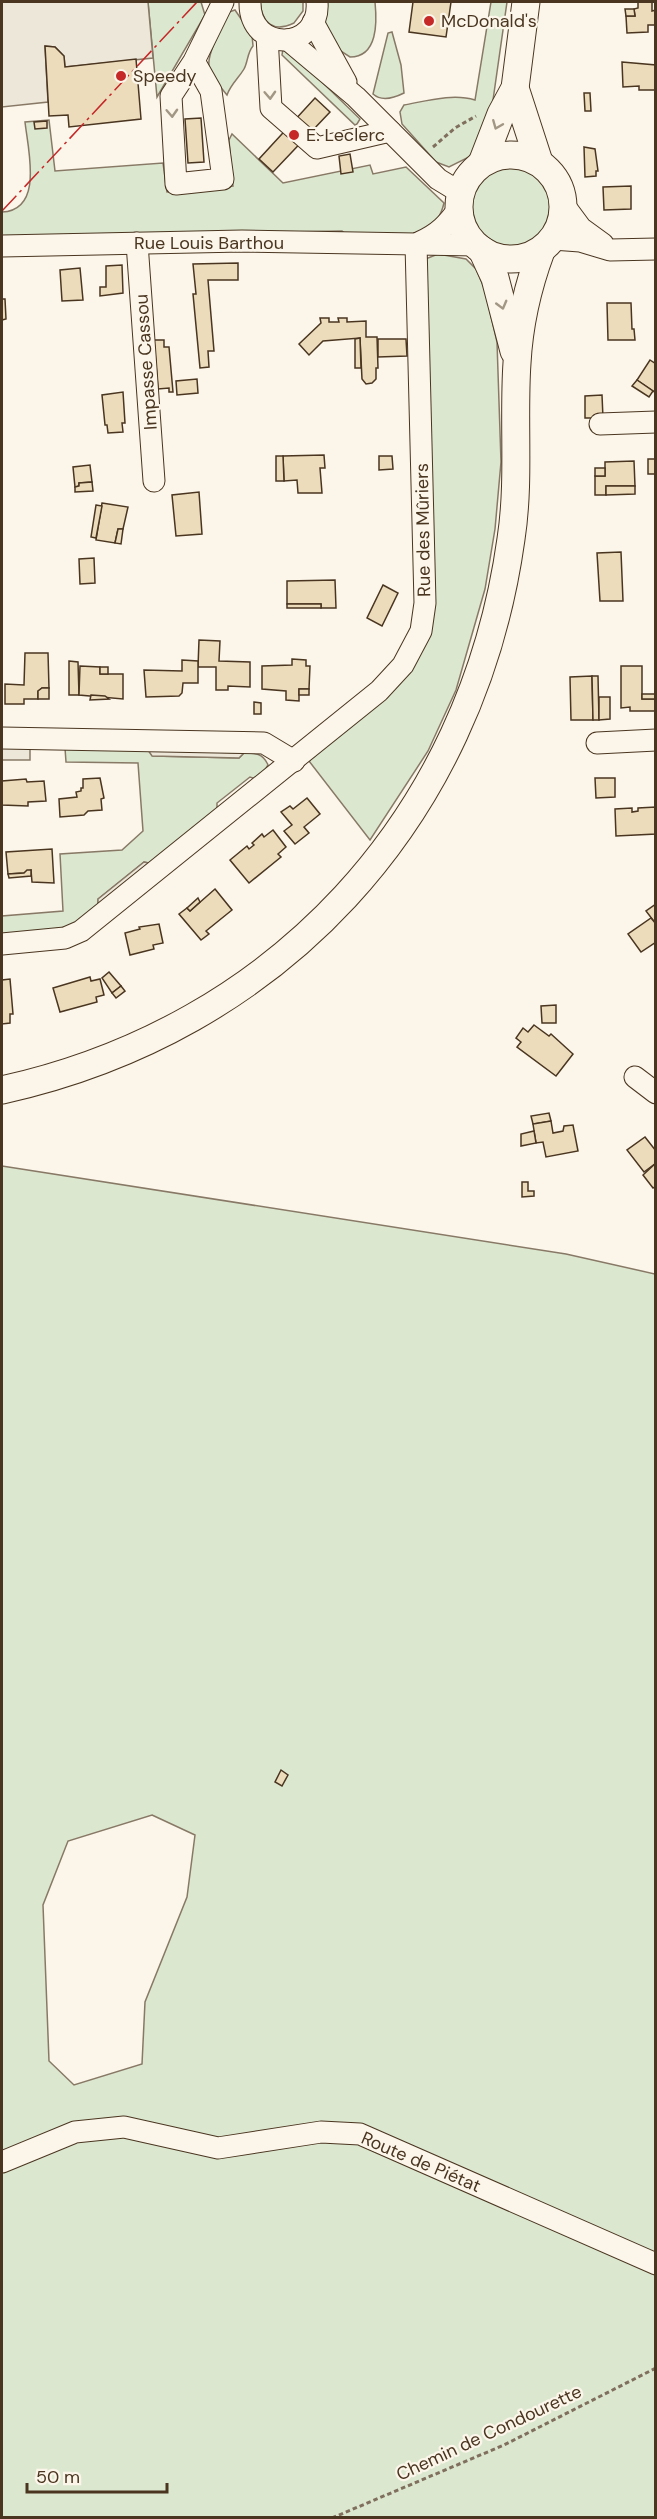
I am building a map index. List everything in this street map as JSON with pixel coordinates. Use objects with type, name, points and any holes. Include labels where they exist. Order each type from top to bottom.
[{"type":"main road","points":[[482,164],[501,114],[515,88],[526,2]]},
{"type":"main road","points":[[515,88],[539,162]]},
{"type":"main road","points":[[2,1090],[42,1081],[98,1063],[176,1027],[245,986],[328,916],[394,838],[429,784],[462,717],[486,657],[503,592],[512,535],[517,361],[531,278],[561,223],[564,205],[561,188],[552,173],[539,162],[525,156],[510,154],[496,157],[473,171],[460,200],[462,224],[479,248],[495,278],[517,361]]},
{"type":"main road","points":[[479,248],[496,257],[511,260],[527,257],[547,245]]},
{"type":"street","points":[[194,61],[211,91],[223,179],[176,184],[171,96],[194,61],[223,2]]},
{"type":"street","points":[[250,2],[253,22],[356,97],[460,200],[450,222],[435,235],[416,244]]},
{"type":"street","points":[[277,38],[307,31],[315,12]]},
{"type":"street","points":[[315,12],[356,97]]},
{"type":"street","points":[[277,38],[271,108],[316,148],[390,131]]},
{"type":"street","points":[[564,205],[581,228],[610,250]]},
{"type":"street","name":"Rue Louis Barthou","points":[[2,246],[242,241],[416,244],[479,248]]},
{"type":"street","points":[[547,245],[580,241],[610,250],[656,249]]},
{"type":"street","name":"Impasse Cassou","points":[[137,243],[154,481]]},
{"type":"street","name":"Rue des Mûriers","points":[[2,944],[65,939],[81,931],[379,691],[403,664],[421,631],[425,603],[416,244]]},
{"type":"street","points":[[600,424],[656,422]]},
{"type":"street","points":[[2,738],[264,743],[294,761]]},
{"type":"street","points":[[597,743],[656,740]]},
{"type":"street","points":[[635,1077],[656,1092]]},
{"type":"street","name":"Route de Piétat","points":[[2,2162],[75,2132],[124,2127],[218,2148],[321,2132],[360,2134],[656,2264]]},
{"type":"path","points":[[421,162],[434,146],[463,123],[483,114],[501,114]]},
{"type":"path","name":"Chemin de Condourette","points":[[332,2517],[504,2445],[656,2368]]},
{"type":"green space","points":[[148,2],[201,2],[205,15],[157,97]]},
{"type":"green space","points":[[260,2],[303,2],[303,11],[294,23],[287,26],[275,26],[266,21]]},
{"type":"green space","points":[[325,2],[375,2],[374,37],[366,51],[350,57],[336,48],[322,30]]},
{"type":"green space","points":[[491,2],[507,2],[488,135],[471,156],[449,167],[436,162],[402,124],[400,112],[404,105],[430,100],[458,97],[475,100]]},
{"type":"green space","points":[[235,10],[252,35],[253,46],[244,69],[227,95],[211,74],[209,61],[226,17],[229,12]]},
{"type":"green space","points":[[392,32],[401,65],[404,93],[384,99],[373,94],[388,33]]},
{"type":"green space","points":[[283,49],[288,49],[360,119],[357,124],[355,125],[282,55]]},
{"type":"green space","points":[[49,120],[55,171],[163,163],[167,192],[233,186],[229,140],[232,134],[283,183],[370,165],[373,174],[406,167],[444,203],[431,227],[423,232],[409,235],[347,235],[342,231],[2,237],[2,212],[15,209],[24,201],[29,190],[30,162],[25,122]]},
{"type":"green space","points":[[502,166],[518,166],[533,173],[544,184],[551,199],[548,223],[539,236],[518,248],[502,248],[487,241],[476,230],[469,215],[469,199],[476,184],[487,173]]},
{"type":"green space","points":[[438,254],[466,259],[476,269],[485,290],[497,342],[501,462],[495,529],[485,589],[456,690],[428,751],[370,840],[309,761],[385,695],[425,642],[423,260]]},
{"type":"green space","points":[[65,748],[148,750],[153,756],[239,758],[244,753],[252,753],[261,756],[268,765],[259,780],[250,777],[217,803],[217,813],[153,864],[144,862],[98,899],[98,908],[77,925],[2,938],[2,916],[63,911],[60,854],[122,850],[143,831],[138,763],[66,762]]},
{"type":"green space","points":[[2,1166],[566,1254],[655,1274],[655,2517],[2,2517]],"holes":[[[152,1815],[195,1835],[187,1897],[145,2002],[142,2064],[74,2085],[49,2061],[43,1905],[68,1841]]]},
{"type":"shaded area","points":[[2,2],[148,2],[153,58],[65,67],[64,56],[55,47],[45,46],[48,102],[2,107]]},
{"type":"shaded area","points":[[2,748],[30,748],[30,760],[2,760]]},
{"type":"shaded area","points":[[148,750],[244,753],[239,758],[152,756]]},
{"type":"shaded area","points":[[144,862],[153,864],[98,908],[98,899]]},
{"type":"building","name":"McDonald's","points":[[413,2],[451,2],[446,37],[409,32]]},
{"type":"building","points":[[638,2],[652,2],[652,11],[656,10],[656,25],[648,25],[648,32],[627,33],[626,16],[635,16],[634,9],[638,8]]},
{"type":"building","points":[[625,9],[634,9],[635,16],[626,16]]},
{"type":"building","points":[[45,46],[55,47],[64,56],[65,67],[136,59],[141,119],[69,127],[68,115],[49,116]]},
{"type":"building","points":[[622,62],[656,65],[656,90],[639,90],[639,86],[623,87]]},
{"type":"building","points":[[584,93],[590,93],[591,111],[585,111]]},
{"type":"building","name":"E. Leclerc","points":[[315,98],[330,112],[273,172],[259,159]]},
{"type":"building","points":[[201,118],[204,162],[188,163],[185,119]]},
{"type":"building","points":[[47,121],[47,128],[35,129],[34,122]]},
{"type":"building","points":[[584,147],[595,149],[598,171],[596,171],[596,176],[585,177]]},
{"type":"building","points":[[350,154],[353,172],[341,174],[339,156]]},
{"type":"building","points":[[631,186],[631,209],[604,210],[603,187]]},
{"type":"building","points":[[238,263],[238,280],[208,280],[214,351],[208,351],[209,367],[200,368],[193,294],[196,294],[193,264]]},
{"type":"building","points":[[122,265],[123,293],[100,296],[100,287],[106,287],[106,266]]},
{"type":"building","points":[[80,268],[83,300],[62,301],[60,270]]},
{"type":"building","points":[[2,299],[5,299],[6,319],[2,320]]},
{"type":"building","points":[[607,303],[631,303],[632,329],[634,329],[635,340],[608,340]]},
{"type":"building","points":[[320,318],[329,318],[329,322],[339,322],[338,318],[347,318],[347,322],[366,321],[366,337],[377,337],[378,368],[376,368],[376,379],[372,383],[366,384],[362,379],[360,338],[323,341],[309,355],[299,344],[321,323]]},
{"type":"building","points":[[360,338],[361,368],[355,368],[355,339]]},
{"type":"building","points":[[378,339],[406,339],[407,356],[378,357]]},
{"type":"building","points":[[154,340],[164,340],[164,347],[169,347],[173,392],[169,392],[169,388],[158,389]]},
{"type":"building","points":[[650,360],[656,364],[656,393],[637,380]]},
{"type":"building","points":[[197,379],[198,393],[177,395],[176,381]]},
{"type":"building","points":[[637,380],[653,391],[649,397],[632,386]]},
{"type":"building","points":[[123,392],[125,423],[122,423],[123,432],[108,433],[102,395]]},
{"type":"building","points":[[602,395],[603,418],[585,418],[585,396]]},
{"type":"building","points":[[324,455],[325,468],[320,468],[322,493],[298,493],[297,480],[284,481],[283,456]]},
{"type":"building","points":[[276,456],[283,456],[284,481],[276,481]]},
{"type":"building","points":[[379,456],[392,456],[393,469],[379,470]]},
{"type":"building","points":[[648,459],[656,459],[656,474],[648,474]]},
{"type":"building","points":[[634,461],[635,486],[606,486],[606,495],[595,495],[595,476],[605,476],[605,462]]},
{"type":"building","points":[[90,465],[92,482],[79,483],[79,486],[75,487],[73,467]]},
{"type":"building","points":[[595,468],[605,468],[605,476],[595,476]]},
{"type":"building","points":[[92,482],[93,491],[75,492],[75,487],[79,486],[79,483]]},
{"type":"building","points":[[606,486],[635,486],[635,494],[606,495]]},
{"type":"building","points":[[199,492],[202,534],[176,536],[172,495]]},
{"type":"building","points":[[102,503],[128,507],[123,529],[118,529],[115,543],[96,540]]},
{"type":"building","points":[[96,505],[102,506],[96,538],[91,537]]},
{"type":"building","points":[[118,529],[123,529],[121,544],[115,543]]},
{"type":"building","points":[[621,552],[623,601],[600,601],[597,553]]},
{"type":"building","points":[[94,558],[95,583],[80,584],[79,559]]},
{"type":"building","points":[[335,580],[336,608],[321,608],[321,604],[287,604],[287,581]]},
{"type":"building","points":[[383,585],[398,593],[382,626],[367,618]]},
{"type":"building","points":[[287,604],[321,604],[321,608],[287,608]]},
{"type":"building","points":[[199,640],[220,641],[219,661],[250,662],[250,687],[228,686],[228,690],[216,690],[216,667],[198,667]]},
{"type":"building","points":[[25,653],[48,653],[49,688],[42,688],[38,691],[38,699],[24,699],[24,704],[5,704],[5,684],[24,685]]},
{"type":"building","points":[[292,659],[306,660],[306,666],[310,666],[309,689],[299,689],[299,701],[286,700],[286,691],[262,689],[262,666],[292,665]]},
{"type":"building","points":[[182,660],[198,661],[198,683],[183,683],[182,693],[179,696],[146,697],[144,670],[182,671]]},
{"type":"building","points":[[69,661],[78,662],[79,695],[69,695]]},
{"type":"building","points":[[80,666],[100,667],[100,674],[123,674],[123,699],[79,695]]},
{"type":"building","points":[[621,666],[642,666],[642,699],[656,699],[656,711],[630,711],[630,707],[621,708]]},
{"type":"building","points":[[100,667],[108,667],[108,674],[100,674]]},
{"type":"building","points":[[592,676],[593,720],[571,720],[570,677]]},
{"type":"building","points":[[592,676],[598,676],[599,720],[593,720]]},
{"type":"building","points":[[42,688],[49,688],[49,699],[38,699],[38,691]]},
{"type":"building","points":[[299,689],[309,689],[309,695],[299,695]]},
{"type":"building","points":[[642,694],[656,694],[656,699],[642,699]]},
{"type":"building","points":[[91,695],[105,696],[109,699],[90,700]]},
{"type":"building","points":[[599,697],[610,697],[610,719],[599,720]]},
{"type":"building","points":[[254,702],[261,703],[261,714],[254,714]]},
{"type":"building","points":[[100,778],[104,798],[101,799],[102,810],[88,811],[84,815],[60,817],[59,799],[77,797],[76,792],[83,788],[83,779]]},
{"type":"building","points":[[595,778],[615,778],[615,797],[596,798]]},
{"type":"building","points":[[26,779],[27,782],[44,781],[46,801],[28,802],[28,806],[2,805],[2,781]]},
{"type":"building","points":[[307,798],[320,814],[304,827],[309,833],[295,844],[284,831],[292,825],[281,812],[290,806],[293,809]]},
{"type":"building","points":[[656,807],[656,834],[616,836],[615,809],[632,808],[632,812],[638,811],[638,808]]},
{"type":"building","points":[[273,830],[286,847],[278,854],[281,857],[249,883],[230,860],[247,846],[249,849],[254,845],[252,843],[262,834],[264,837]]},
{"type":"building","points":[[52,849],[54,883],[32,882],[31,870],[8,874],[6,852]]},
{"type":"building","points":[[31,870],[31,876],[9,878],[8,874],[24,873]]},
{"type":"building","points":[[215,889],[232,910],[206,931],[209,934],[201,940],[179,914],[187,908],[190,911]]},
{"type":"building","points":[[198,898],[200,902],[190,911],[187,908]]},
{"type":"building","points":[[656,904],[656,924],[646,911]]},
{"type":"building","points":[[651,918],[656,924],[656,942],[641,952],[628,934]]},
{"type":"building","points":[[159,924],[163,943],[153,945],[154,949],[130,955],[125,933],[140,929],[139,927]]},
{"type":"building","points":[[109,972],[121,986],[112,993],[102,978]]},
{"type":"building","points":[[90,977],[91,981],[100,979],[104,995],[96,997],[97,1002],[60,1012],[53,988]]},
{"type":"building","points":[[10,979],[13,1014],[10,1014],[10,1023],[2,1024],[2,980]]},
{"type":"building","points":[[121,986],[125,991],[116,998],[112,993]]},
{"type":"building","points":[[556,1005],[556,1023],[542,1023],[541,1006]]},
{"type":"building","points":[[534,1025],[549,1036],[551,1034],[573,1054],[556,1076],[517,1047],[521,1042],[516,1038],[523,1028],[528,1032]]},
{"type":"building","points":[[549,1113],[551,1121],[533,1124],[531,1116]]},
{"type":"building","points":[[551,1121],[553,1133],[563,1131],[564,1126],[573,1125],[578,1151],[546,1157],[543,1142],[536,1143],[533,1124]]},
{"type":"building","points":[[534,1131],[536,1143],[521,1146],[521,1134]]},
{"type":"building","points":[[645,1137],[656,1151],[656,1163],[644,1172],[627,1150]]},
{"type":"building","points":[[656,1163],[656,1186],[653,1188],[643,1175]]},
{"type":"building","points":[[522,1182],[528,1182],[528,1191],[534,1191],[534,1196],[522,1197]]},
{"type":"building","points":[[281,1770],[288,1775],[282,1786],[275,1782]]},
{"type":"power","points":[[2,211],[197,2]]},
{"type":"place","name":"McDonald's","points":[[429,21]]},
{"type":"place","name":"Speedy","points":[[121,76]]},
{"type":"place","name":"E. Leclerc","points":[[294,135]]}]
